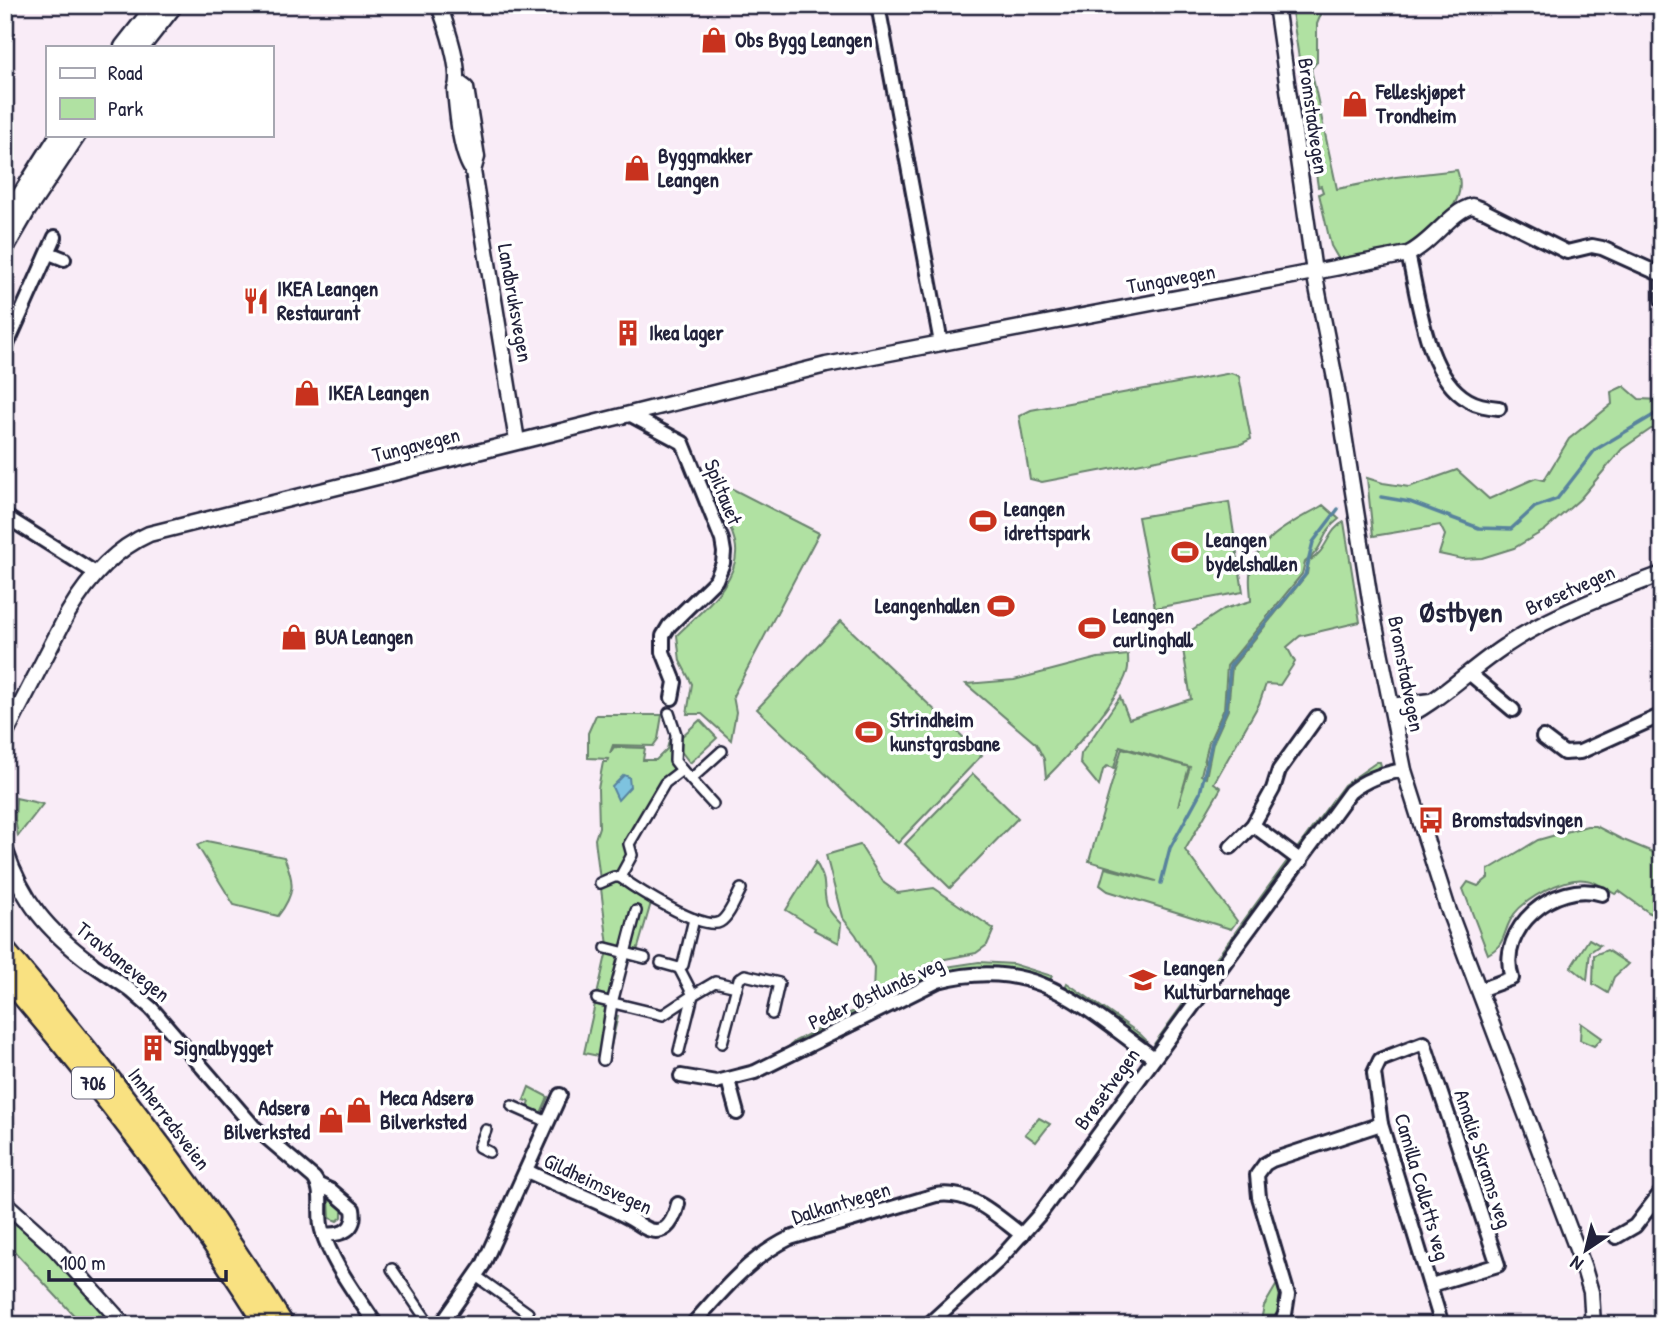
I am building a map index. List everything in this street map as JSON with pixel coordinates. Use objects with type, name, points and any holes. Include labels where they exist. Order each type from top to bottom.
[{"type":"highway","name":"706","points":[[5,948],[13,972]]},
{"type":"highway","name":"Innherredsveien","points":[[13,972],[86,1074],[177,1192],[266,1325]]},
{"type":"highway","name":"Innherredsveien","points":[[13,972],[99,1064],[183,1174],[284,1325]]},
{"type":"main road","points":[[125,46],[156,5]]},
{"type":"main road","points":[[142,46],[174,5]]},
{"type":"main road","points":[[5,220],[58,136]]},
{"type":"main road","points":[[5,248],[76,136]]},
{"type":"street","name":"Landbruksvegen","points":[[439,5],[447,27],[458,82],[455,90],[456,102],[467,163],[473,170],[517,441]]},
{"type":"street","points":[[878,5],[941,343]]},
{"type":"street","name":"Bromstadvegen","points":[[1276,5],[1314,272],[1336,384],[1371,606],[1404,770],[1447,906],[1583,1265],[1591,1292],[1593,1325]]},
{"type":"street","name":"Tungavegen","points":[[5,735],[68,613],[97,574],[119,552],[149,534],[827,365],[1408,254],[1433,238],[1461,210],[1472,206],[1567,252],[1592,246],[1602,248],[1662,275]]},
{"type":"street","points":[[5,349],[55,237]]},
{"type":"street","points":[[49,253],[64,259]]},
{"type":"street","points":[[1408,254],[1433,354],[1443,376],[1466,400],[1486,407],[1500,408]]},
{"type":"street","points":[[1662,282],[1662,300]]},
{"type":"street","name":"Spiltauet","points":[[629,414],[683,443],[722,540],[724,552],[723,564],[716,579],[669,626],[663,636],[663,652],[675,682],[672,698]]},
{"type":"street","points":[[5,516],[97,574]]},
{"type":"street","name":"Brøsetvegen","points":[[1395,723],[1431,701],[1523,635],[1612,593],[1662,574]]},
{"type":"street","points":[[1469,673],[1513,710]]},
{"type":"street","name":"Brøsetvegen","points":[[1391,706],[1431,701]]},
{"type":"street","points":[[669,713],[676,734],[676,761],[713,804]]},
{"type":"street","points":[[1543,737],[1564,754],[1580,752],[1662,715]]},
{"type":"street","points":[[1231,847],[1253,825],[1273,789],[1279,770],[1318,717]]},
{"type":"street","points":[[691,779],[722,751]]},
{"type":"street","points":[[620,877],[632,855],[629,844],[666,783],[682,769]]},
{"type":"street","name":"Brøsetvegen","points":[[928,1325],[977,1281],[1022,1235],[1062,1186],[1350,792],[1387,772],[1404,770]]},
{"type":"street","points":[[1253,825],[1301,861]]},
{"type":"street","name":"Travbanevegen","points":[[5,849],[18,882],[41,919],[55,934],[152,1009],[253,1126],[305,1169],[319,1185],[332,1191],[353,1209],[355,1217],[344,1233],[323,1234]]},
{"type":"street","points":[[600,883],[620,877],[681,915],[716,924],[722,922],[741,889]]},
{"type":"street","points":[[1479,990],[1511,978],[1507,965],[1508,957],[1522,922],[1534,911],[1574,891],[1591,890],[1602,894]]},
{"type":"street","points":[[603,1060],[612,1003],[636,911]]},
{"type":"street","points":[[679,968],[683,965],[694,919]]},
{"type":"street","points":[[606,948],[645,958]]},
{"type":"street","points":[[661,963],[679,968],[693,995],[680,1051]]},
{"type":"street","name":"Peder Østlunds veg","points":[[681,1076],[716,1082],[755,1072],[938,981],[988,973],[1014,976],[1061,992],[1154,1058]]},
{"type":"street","points":[[722,1043],[739,979],[745,975],[779,983],[772,1014]]},
{"type":"street","points":[[597,999],[663,1015],[715,982],[737,987]]},
{"type":"street","name":"Amalie Skrams veg","points":[[1380,1060],[1424,1043],[1498,1265],[1430,1285]]},
{"type":"street","name":"Camilla Colletts veg","points":[[1380,1060],[1374,1073],[1381,1124],[1442,1325]]},
{"type":"street","points":[[728,1080],[737,1113]]},
{"type":"street","name":"Gildheimsvegen","points":[[441,1325],[476,1276],[560,1096]]},
{"type":"street","points":[[512,1106],[548,1122]]},
{"type":"street","points":[[1280,1325],[1288,1295],[1259,1197],[1257,1175],[1265,1164],[1272,1160],[1381,1124]]},
{"type":"street","points":[[486,1130],[479,1147],[489,1152]]},
{"type":"street","name":"Gildheimsvegen","points":[[527,1171],[610,1207],[650,1230],[665,1229],[678,1204]]},
{"type":"street","points":[[319,1185],[319,1211],[323,1234],[335,1260],[376,1325]]},
{"type":"street","points":[[1616,1237],[1635,1226],[1662,1191]]},
{"type":"street","name":"Dalkantvegen","points":[[692,1325],[743,1269],[775,1245],[790,1238],[936,1195],[967,1197],[980,1203],[1022,1235]]},
{"type":"street","points":[[5,1203],[64,1257],[124,1325]]},
{"type":"street","points":[[392,1269],[430,1325]]},
{"type":"street","points":[[476,1276],[528,1313]]},
{"type":"green space","points":[[1291,5],[1325,5],[1317,24],[1317,62],[1311,69],[1337,189],[1396,177],[1457,170],[1460,188],[1450,211],[1414,244],[1386,254],[1347,258],[1338,258],[1331,246],[1319,194],[1323,192],[1321,186],[1318,187]]},
{"type":"green space","points":[[1231,373],[1239,376],[1251,439],[1241,444],[1042,482],[1030,479],[1019,416],[1031,410]]},
{"type":"green space","points":[[1624,386],[1639,399],[1662,400],[1662,429],[1651,429],[1622,449],[1580,499],[1545,530],[1514,548],[1482,558],[1462,559],[1439,554],[1445,535],[1440,525],[1373,536],[1367,478],[1409,487],[1457,470],[1489,499],[1536,478],[1544,480],[1569,439],[1612,404],[1611,392]]},
{"type":"green space","points":[[715,480],[819,533],[733,696],[736,712],[731,740],[702,714],[687,714],[692,684],[680,661],[677,635],[718,594],[733,569],[735,542]]},
{"type":"green space","points":[[1229,502],[1243,592],[1155,608],[1138,517]]},
{"type":"green space","points":[[1323,505],[1339,519],[1328,530],[1316,552],[1305,562],[1302,574],[1227,666],[1224,709],[1209,742],[1201,775],[1206,778],[1213,743],[1228,710],[1232,667],[1307,574],[1309,561],[1320,552],[1334,530],[1344,522],[1360,622],[1300,636],[1287,647],[1295,662],[1280,685],[1266,684],[1259,704],[1214,783],[1221,788],[1185,850],[1237,921],[1231,929],[1108,891],[1100,885],[1105,868],[1156,881],[1089,861],[1122,748],[1189,767],[1178,806],[1190,767],[1120,746],[1114,768],[1107,766],[1103,770],[1099,786],[1080,763],[1081,754],[1120,697],[1129,719],[1191,699],[1181,637],[1224,609],[1251,601],[1250,573],[1255,557],[1262,547],[1280,531]]},
{"type":"green space","name":"Strindheim kunstgrasbane","points":[[841,621],[982,755],[898,843],[757,709]]},
{"type":"green space","points":[[1128,655],[1127,672],[1122,684],[1104,712],[1046,778],[1044,759],[1036,744],[966,684],[1014,680],[1098,658]]},
{"type":"green space","points":[[596,715],[662,715],[658,739],[653,746],[613,745],[610,753],[614,747],[645,748],[643,760],[656,760],[667,749],[671,733],[677,770],[627,838],[626,856],[617,875],[623,886],[651,903],[637,951],[629,949],[613,1014],[618,1016],[608,1058],[584,1053],[608,946],[595,839],[599,827],[598,789],[603,762],[608,759],[588,758],[588,733]]},
{"type":"green space","points":[[700,720],[717,738],[690,763],[680,750],[681,737]]},
{"type":"green space","points":[[1380,762],[1381,766],[1365,775],[1304,847],[1295,851],[1344,785]]},
{"type":"green space","points":[[973,774],[1018,818],[950,888],[905,844]]},
{"type":"green space","points":[[16,798],[43,804],[18,836],[15,819]]},
{"type":"green space","points":[[1587,826],[1596,826],[1655,853],[1662,847],[1662,922],[1619,891],[1615,894],[1593,882],[1577,880],[1544,891],[1524,904],[1511,919],[1501,943],[1488,954],[1463,889],[1468,882],[1478,886],[1488,878],[1488,870],[1538,840]]},
{"type":"green space","points":[[207,841],[284,857],[292,888],[288,901],[278,916],[234,905],[197,845]]},
{"type":"green space","points":[[860,845],[884,883],[898,893],[934,888],[994,929],[987,945],[976,953],[935,961],[873,993],[874,967],[842,917],[826,855]]},
{"type":"green space","points":[[1290,857],[1290,864],[1163,1039],[1154,1044]]},
{"type":"green space","points":[[816,862],[823,878],[827,905],[841,924],[839,943],[814,930],[815,928],[786,910]]},
{"type":"green space","points":[[1589,939],[1600,945],[1590,952],[1587,980],[1571,967]]},
{"type":"green space","points":[[1607,950],[1628,964],[1614,977],[1608,993],[1593,984],[1594,955]]},
{"type":"green space","points":[[979,962],[1013,964],[1052,976],[1050,980],[1021,972],[979,969],[935,977],[786,1051],[795,1041],[928,973]]},
{"type":"green space","points":[[1067,983],[1140,1034],[1147,1044],[1065,988]]},
{"type":"green space","points":[[1581,1023],[1602,1038],[1594,1046],[1580,1040]]},
{"type":"green space","points":[[529,1087],[548,1097],[541,1113],[528,1108],[530,1102],[524,1100]]},
{"type":"green space","points":[[1039,1118],[1050,1124],[1036,1142],[1025,1134]]},
{"type":"green space","points":[[329,1198],[342,1210],[342,1217],[337,1221],[330,1218]]},
{"type":"green space","points":[[13,1223],[34,1236],[115,1325],[83,1325],[15,1252],[12,1256],[5,1252],[5,1226],[8,1228]]},
{"type":"green space","points":[[1277,1284],[1280,1284],[1284,1295],[1276,1325],[1260,1325],[1264,1306]]},
{"type":"water","points":[[624,775],[629,777],[630,787],[618,800],[612,787]]},
{"type":"waterway","points":[[200,10],[204,5]]},
{"type":"waterway","points":[[1381,497],[1410,502],[1479,528],[1511,529],[1535,507],[1557,499],[1595,450],[1662,410]]},
{"type":"waterway","points":[[1161,883],[1170,848],[1200,793],[1212,742],[1226,709],[1230,666],[1305,575],[1313,542],[1338,509]]},
{"type":"place","name":"Obs Bygg Leangen","points":[[714,40]]},
{"type":"place","name":"Felleskjøpet Trondheim","points":[[1355,104]]},
{"type":"place","name":"Byggmakker Leangen","points":[[637,168]]},
{"type":"place","name":"IKEA Leangen Restaurant","points":[[256,301]]},
{"type":"place","name":"Ikea lager","points":[[628,333]]},
{"type":"place","name":"IKEA Leangen","points":[[307,393]]},
{"type":"place","name":"Leangen idrettspark","points":[[983,521]]},
{"type":"place","name":"Leangen bydelshallen","points":[[1185,552]]},
{"type":"place","name":"Leangenhallen","points":[[1001,606]]},
{"type":"place","name":"Leangen curlinghall","points":[[1092,628]]},
{"type":"place","name":"BUA Leangen","points":[[294,637]]},
{"type":"place","name":"Strindheim kunstgrasbane","points":[[869,732]]},
{"type":"place","name":"Bromstadsvingen","points":[[1431,820]]},
{"type":"place","name":"Leangen Kulturbarnehage","points":[[1143,980]]},
{"type":"place","name":"Signalbygget","points":[[153,1048]]},
{"type":"place","name":"Meca Adserø Bilverksted","points":[[359,1110]]},
{"type":"place","name":"Adserø Bilverksted","points":[[331,1120]]},
{"type":"district","name":"Østbyen","points":[[1461,612]]}]
